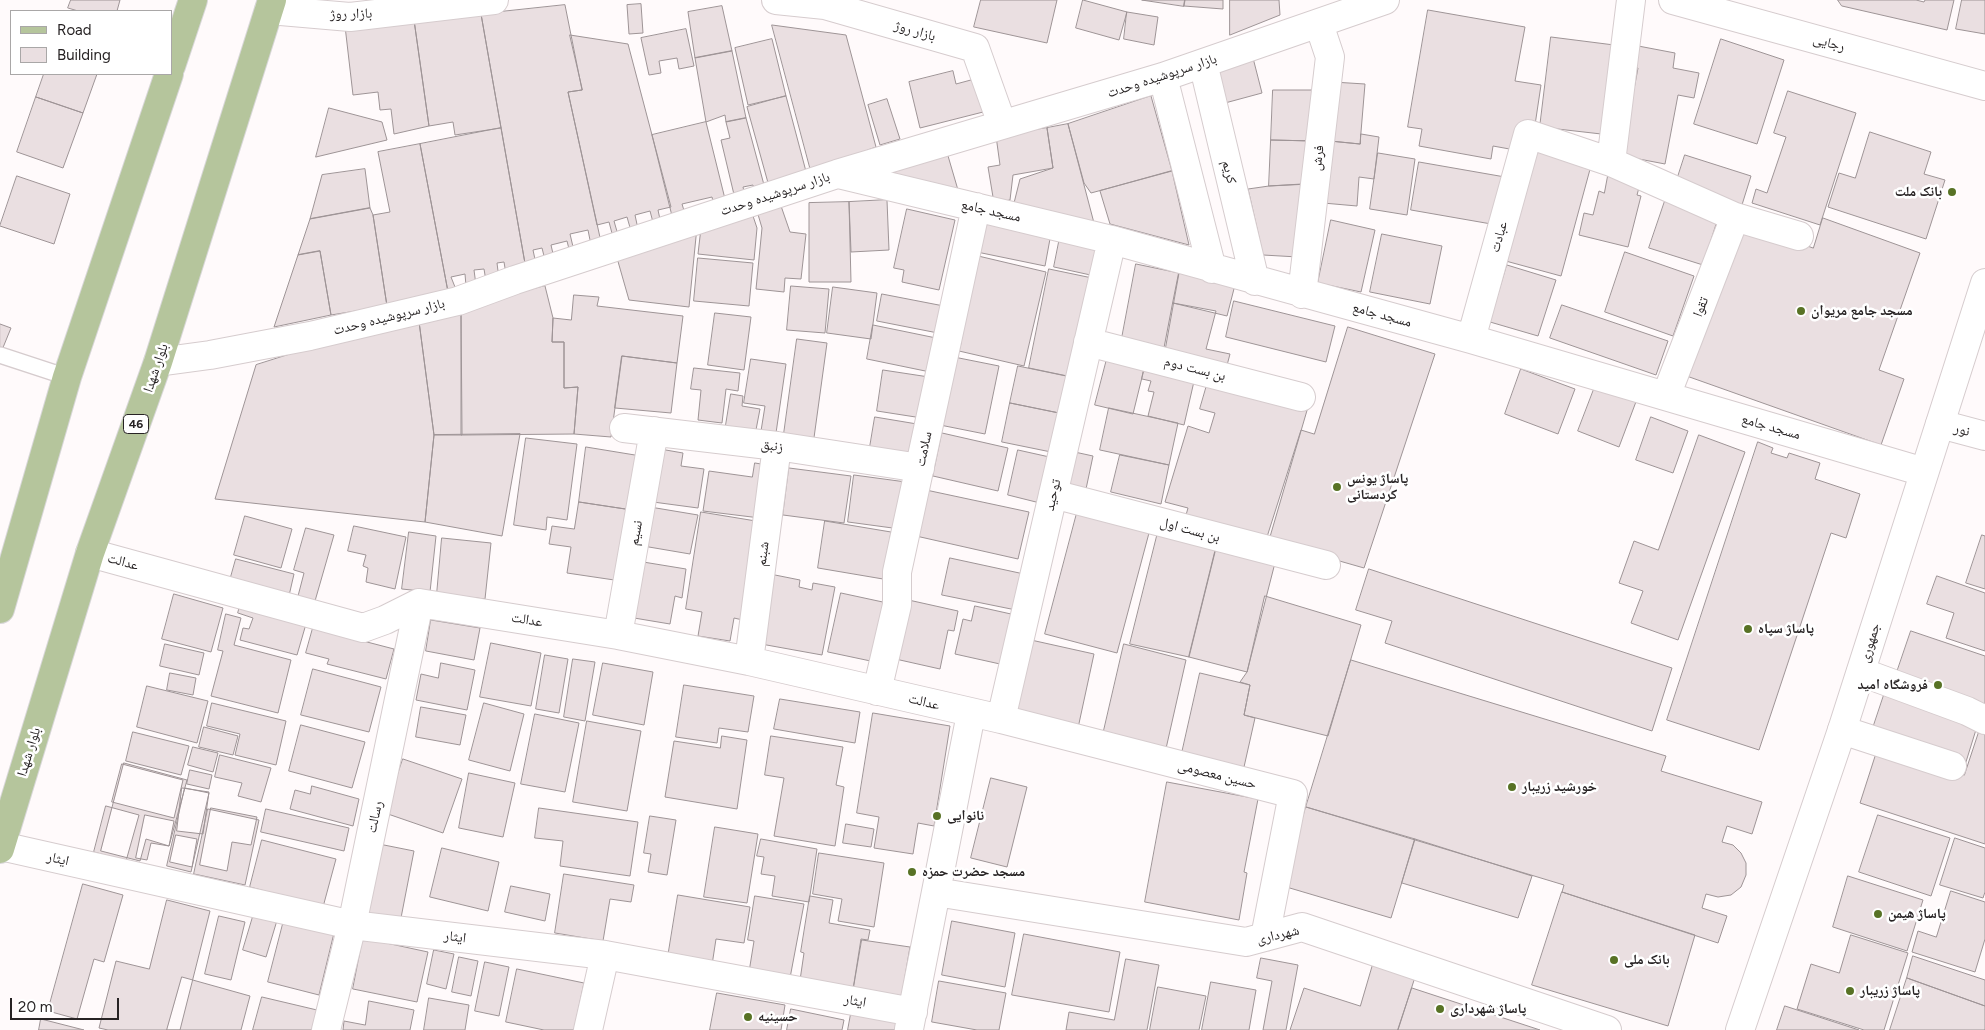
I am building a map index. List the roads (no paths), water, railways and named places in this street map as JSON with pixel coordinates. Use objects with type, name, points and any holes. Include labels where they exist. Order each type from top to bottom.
[{"type":"main road","points":[[172,63],[194,0]]},
{"type":"main road","name":"بلوار شهدا","points":[[0,847],[90,554],[158,362],[270,5]]},
{"type":"main road","points":[[0,609],[67,376],[169,75]]},
{"type":"street","name":"بازار روژ","points":[[270,5],[350,17],[494,0]]},
{"type":"street","name":"بازار روژ","points":[[776,0],[826,3],[975,48],[1002,124]]},
{"type":"street","name":"بازار سرپوشیده وحدت","points":[[158,362],[210,356],[310,336],[458,301],[515,280],[836,174],[1163,77],[1385,0]]},
{"type":"street","points":[[1630,0],[1611,162],[1736,217],[1799,236]]},
{"type":"street","name":"رجایی","points":[[1673,0],[1985,86]]},
{"type":"street","name":"فرش","points":[[1302,294],[1330,58],[1319,24]]},
{"type":"street","name":"کریم","points":[[1203,63],[1255,280]]},
{"type":"street","points":[[1163,77],[1212,269]]},
{"type":"street","name":"عبادت","points":[[1471,339],[1528,134],[1611,162]]},
{"type":"street","name":"مسجد جامع","points":[[836,174],[1112,240],[1302,294],[1471,339],[1924,472]]},
{"type":"street","name":"سلامت","points":[[877,691],[897,605],[896,572],[976,207]]},
{"type":"street","name":"تقوا","points":[[1666,396],[1736,217]]},
{"type":"street","name":"توحید","points":[[1001,719],[1112,240]]},
{"type":"street","name":"جمهوری","points":[[1740,1030],[1842,730],[1985,283]]},
{"type":"street","name":"بن بست دوم","points":[[1088,342],[1301,397]]},
{"type":"street","name":"نور","points":[[1940,424],[1985,436]]},
{"type":"street","name":"زنبق","points":[[624,428],[778,446],[920,468]]},
{"type":"street","name":"نسیم","points":[[618,634],[654,431]]},
{"type":"street","name":"شبنم","points":[[750,661],[778,446]]},
{"type":"street","name":"بن بست اول","points":[[1053,494],[1326,565]]},
{"type":"street","name":"عدالت","points":[[90,554],[363,628],[385,620],[419,603],[618,634],[750,661],[971,714]]},
{"type":"street","name":"رسالت","points":[[326,1030],[352,925],[419,603]]},
{"type":"street","points":[[1861,672],[1967,711],[1985,720]]},
{"type":"street","points":[[911,1021],[971,714],[1001,719]]},
{"type":"street","name":"حسین معصومی","points":[[1001,719],[1293,794],[1255,939]]},
{"type":"street","points":[[1842,730],[1952,766]]},
{"type":"street","name":"ایثار","points":[[0,847],[352,925],[605,955],[911,1021]]},
{"type":"street","name":"شهرداری","points":[[936,892],[1255,939],[1302,927],[1607,1030]]},
{"type":"street","points":[[588,1030],[605,955]]},
{"type":"lane","points":[[0,355],[67,376]]},
{"type":"place","name":"بانک ملت","points":[[1952,192]]},
{"type":"place","name":"مسجد جامع مریوان","points":[[1801,311]]},
{"type":"place","name":"پاساژ یونس کردستانی","points":[[1337,487]]},
{"type":"place","name":"پاساژ سپاه","points":[[1748,629]]},
{"type":"place","name":"فروشگاه امید","points":[[1938,685]]},
{"type":"place","name":"خورشید زریبار","points":[[1512,787]]},
{"type":"place","name":"نانوایی","points":[[937,816]]},
{"type":"place","name":"مسجد حضرت حمزه","points":[[912,872]]},
{"type":"place","name":"پاساژ هیمن","points":[[1878,914]]},
{"type":"place","name":"بانک ملی","points":[[1614,960]]},
{"type":"place","name":"پاساژ زریبار","points":[[1850,991]]},
{"type":"place","name":"پاساژ شهرداری","points":[[1440,1009]]},
{"type":"place","name":"حسینیه","points":[[748,1017]]}]
